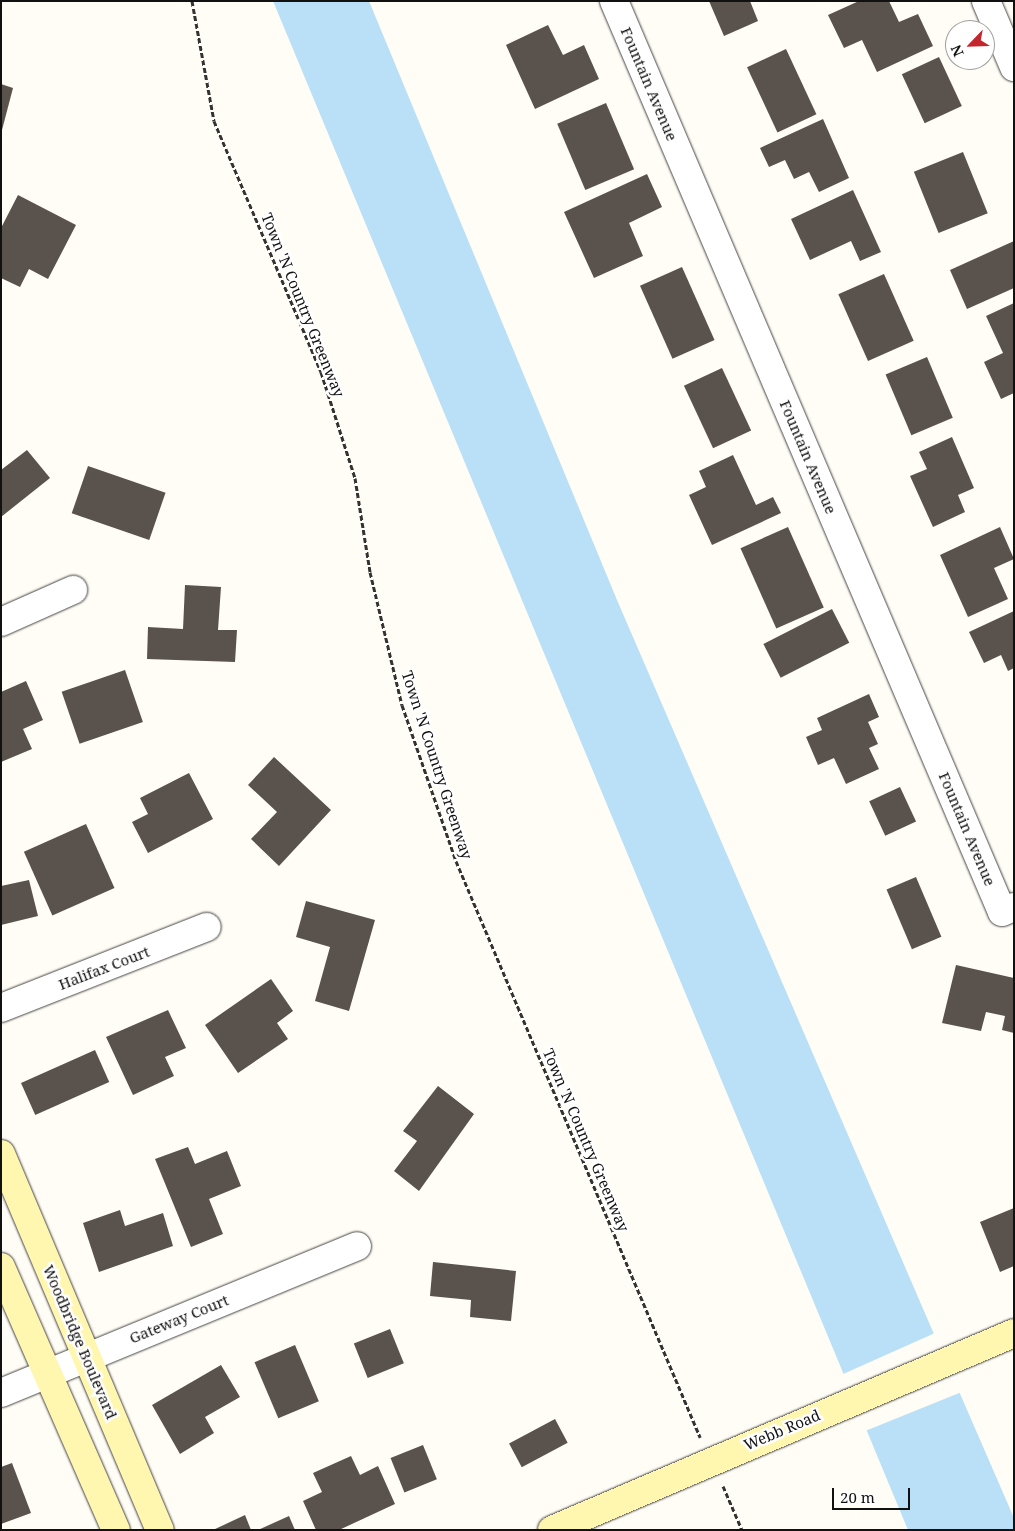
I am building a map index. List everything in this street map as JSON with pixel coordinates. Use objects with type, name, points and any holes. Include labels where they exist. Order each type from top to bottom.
[{"type":"street","name":"Fountain Avenue","points":[[614,1],[1008,909]]},
{"type":"street","points":[[986,1],[1014,67]]},
{"type":"street","points":[[1,622],[73,590]]},
{"type":"street","name":"Halifax Court","points":[[1,1008],[207,927]]},
{"type":"street","name":"Woodbridge Boulevard","points":[[1,1154],[160,1530]]},
{"type":"street","name":"Gateway Court","points":[[1,1393],[86,1356],[357,1246]]},
{"type":"street","points":[[1,1266],[116,1530]]},
{"type":"street","name":"Webb Road","points":[[552,1530],[1014,1332]]},
{"type":"path","name":"Town 'N Country Greenway","points":[[192,1],[214,121],[321,372],[355,478],[370,572],[402,705],[453,852],[697,1431]]},
{"type":"path","points":[[730,1499],[742,1530]]},
{"type":"water","points":[[273,1],[369,1],[617,600],[940,1348],[849,1387]]},
{"type":"water","points":[[951,1373],[1014,1518],[1014,1530],[908,1530],[859,1412]]},
{"type":"pier","points":[[935,1333],[942,1349],[848,1390],[841,1375]]},
{"type":"pier","points":[[952,1370],[961,1392],[865,1431],[856,1409]]},
{"type":"building","points":[[709,1],[750,1],[758,21],[724,36]]},
{"type":"building","points":[[859,1],[889,1],[899,22],[918,14],[933,46],[877,72],[862,40],[844,48],[828,15]]},
{"type":"building","points":[[548,25],[563,55],[584,45],[599,79],[535,109],[506,45]]},
{"type":"building","points":[[786,49],[816,114],[777,132],[747,67]]},
{"type":"building","points":[[939,57],[962,106],[925,123],[902,74]]},
{"type":"building","points":[[1,84],[13,88],[2,130],[1,130]]},
{"type":"building","points":[[606,103],[634,169],[585,190],[557,124]]},
{"type":"building","points":[[823,119],[849,178],[819,192],[809,172],[794,179],[785,160],[769,167],[760,148]]},
{"type":"building","points":[[963,152],[988,213],[939,233],[914,172]]},
{"type":"building","points":[[647,174],[662,207],[629,223],[643,256],[594,278],[564,212]]},
{"type":"building","points":[[853,190],[881,252],[860,261],[851,241],[810,260],[791,219]]},
{"type":"building","points":[[18,195],[76,225],[48,279],[29,269],[20,287],[1,278],[1,228]]},
{"type":"building","points":[[1014,241],[1014,288],[967,309],[950,270]]},
{"type":"building","points":[[682,267],[715,340],[673,359],[640,286]]},
{"type":"building","points":[[884,274],[914,341],[868,361],[838,294]]},
{"type":"building","points":[[1014,303],[1014,393],[1001,399],[984,362],[1003,353],[986,316]]},
{"type":"building","points":[[927,357],[953,418],[911,435],[886,375]]},
{"type":"building","points":[[722,368],[751,431],[713,448],[684,386]]},
{"type":"building","points":[[952,437],[974,488],[958,495],[965,512],[933,527],[910,476],[927,469],[919,452]]},
{"type":"building","points":[[27,450],[50,478],[1,517],[1,470]]},
{"type":"building","points":[[733,455],[756,505],[773,497],[781,513],[712,545],[689,495],[706,487],[699,471]]},
{"type":"building","points":[[88,466],[166,493],[149,540],[72,513]]},
{"type":"building","points":[[788,527],[824,607],[776,629],[740,548]]},
{"type":"building","points":[[1000,527],[1014,559],[994,568],[1008,599],[968,617],[940,555]]},
{"type":"building","points":[[185,585],[221,587],[218,630],[237,630],[235,662],[147,659],[148,627],[183,629]]},
{"type":"building","points":[[832,609],[849,643],[781,678],[763,644]]},
{"type":"building","points":[[1014,611],[1014,668],[1008,671],[1001,655],[984,663],[969,632]]},
{"type":"building","points":[[125,670],[143,722],[80,744],[62,692]]},
{"type":"building","points":[[26,681],[43,720],[23,729],[32,749],[1,762],[1,692]]},
{"type":"building","points":[[869,694],[879,717],[868,722],[878,744],[869,748],[879,769],[846,784],[834,758],[818,765],[806,737],[822,730],[817,718]]},
{"type":"building","points":[[274,757],[331,810],[279,866],[251,839],[277,812],[248,785]]},
{"type":"building","points":[[189,773],[213,819],[148,853],[132,822],[148,814],[140,798]]},
{"type":"building","points":[[900,787],[916,821],[885,836],[869,801]]},
{"type":"building","points":[[86,824],[114,888],[52,916],[24,852]]},
{"type":"building","points":[[916,877],[941,937],[912,949],[887,890]]},
{"type":"building","points":[[29,880],[38,916],[1,925],[1,886]]},
{"type":"building","points":[[306,901],[375,920],[349,1011],[315,1001],[330,947],[296,937]]},
{"type":"building","points":[[956,965],[1014,978],[1014,1033],[1002,1030],[1005,1016],[986,1012],[981,1031],[942,1023]]},
{"type":"building","points":[[271,979],[293,1011],[277,1023],[288,1039],[238,1073],[205,1025]]},
{"type":"building","points":[[168,1010],[186,1048],[165,1057],[174,1076],[133,1095],[106,1037]]},
{"type":"building","points":[[95,1050],[109,1082],[35,1115],[21,1083]]},
{"type":"building","points":[[438,1086],[474,1114],[419,1191],[394,1171],[417,1141],[403,1131]]},
{"type":"building","points":[[188,1147],[195,1164],[227,1151],[241,1186],[209,1199],[223,1234],[191,1247],[155,1159]]},
{"type":"building","points":[[1014,1208],[1014,1266],[1000,1272],[980,1222]]},
{"type":"building","points":[[120,1210],[125,1226],[163,1213],[173,1246],[99,1272],[83,1223]]},
{"type":"building","points":[[433,1262],[516,1271],[511,1321],[470,1317],[471,1300],[430,1296]]},
{"type":"building","points":[[390,1329],[404,1363],[368,1378],[354,1344]]},
{"type":"building","points":[[295,1345],[319,1401],[278,1418],[254,1362]]},
{"type":"building","points":[[221,1365],[240,1397],[205,1417],[214,1433],[180,1454],[152,1405]]},
{"type":"building","points":[[555,1419],[568,1443],[522,1467],[509,1443]]},
{"type":"building","points":[[423,1445],[437,1479],[404,1492],[391,1458]]},
{"type":"building","points":[[351,1456],[360,1475],[378,1466],[395,1504],[339,1530],[316,1530],[303,1501],[322,1492],[313,1473]]},
{"type":"building","points":[[12,1463],[31,1513],[1,1524],[1,1467]]},
{"type":"building","points":[[245,1515],[251,1530],[213,1530]]},
{"type":"building","points":[[289,1516],[295,1530],[258,1530]]}]
